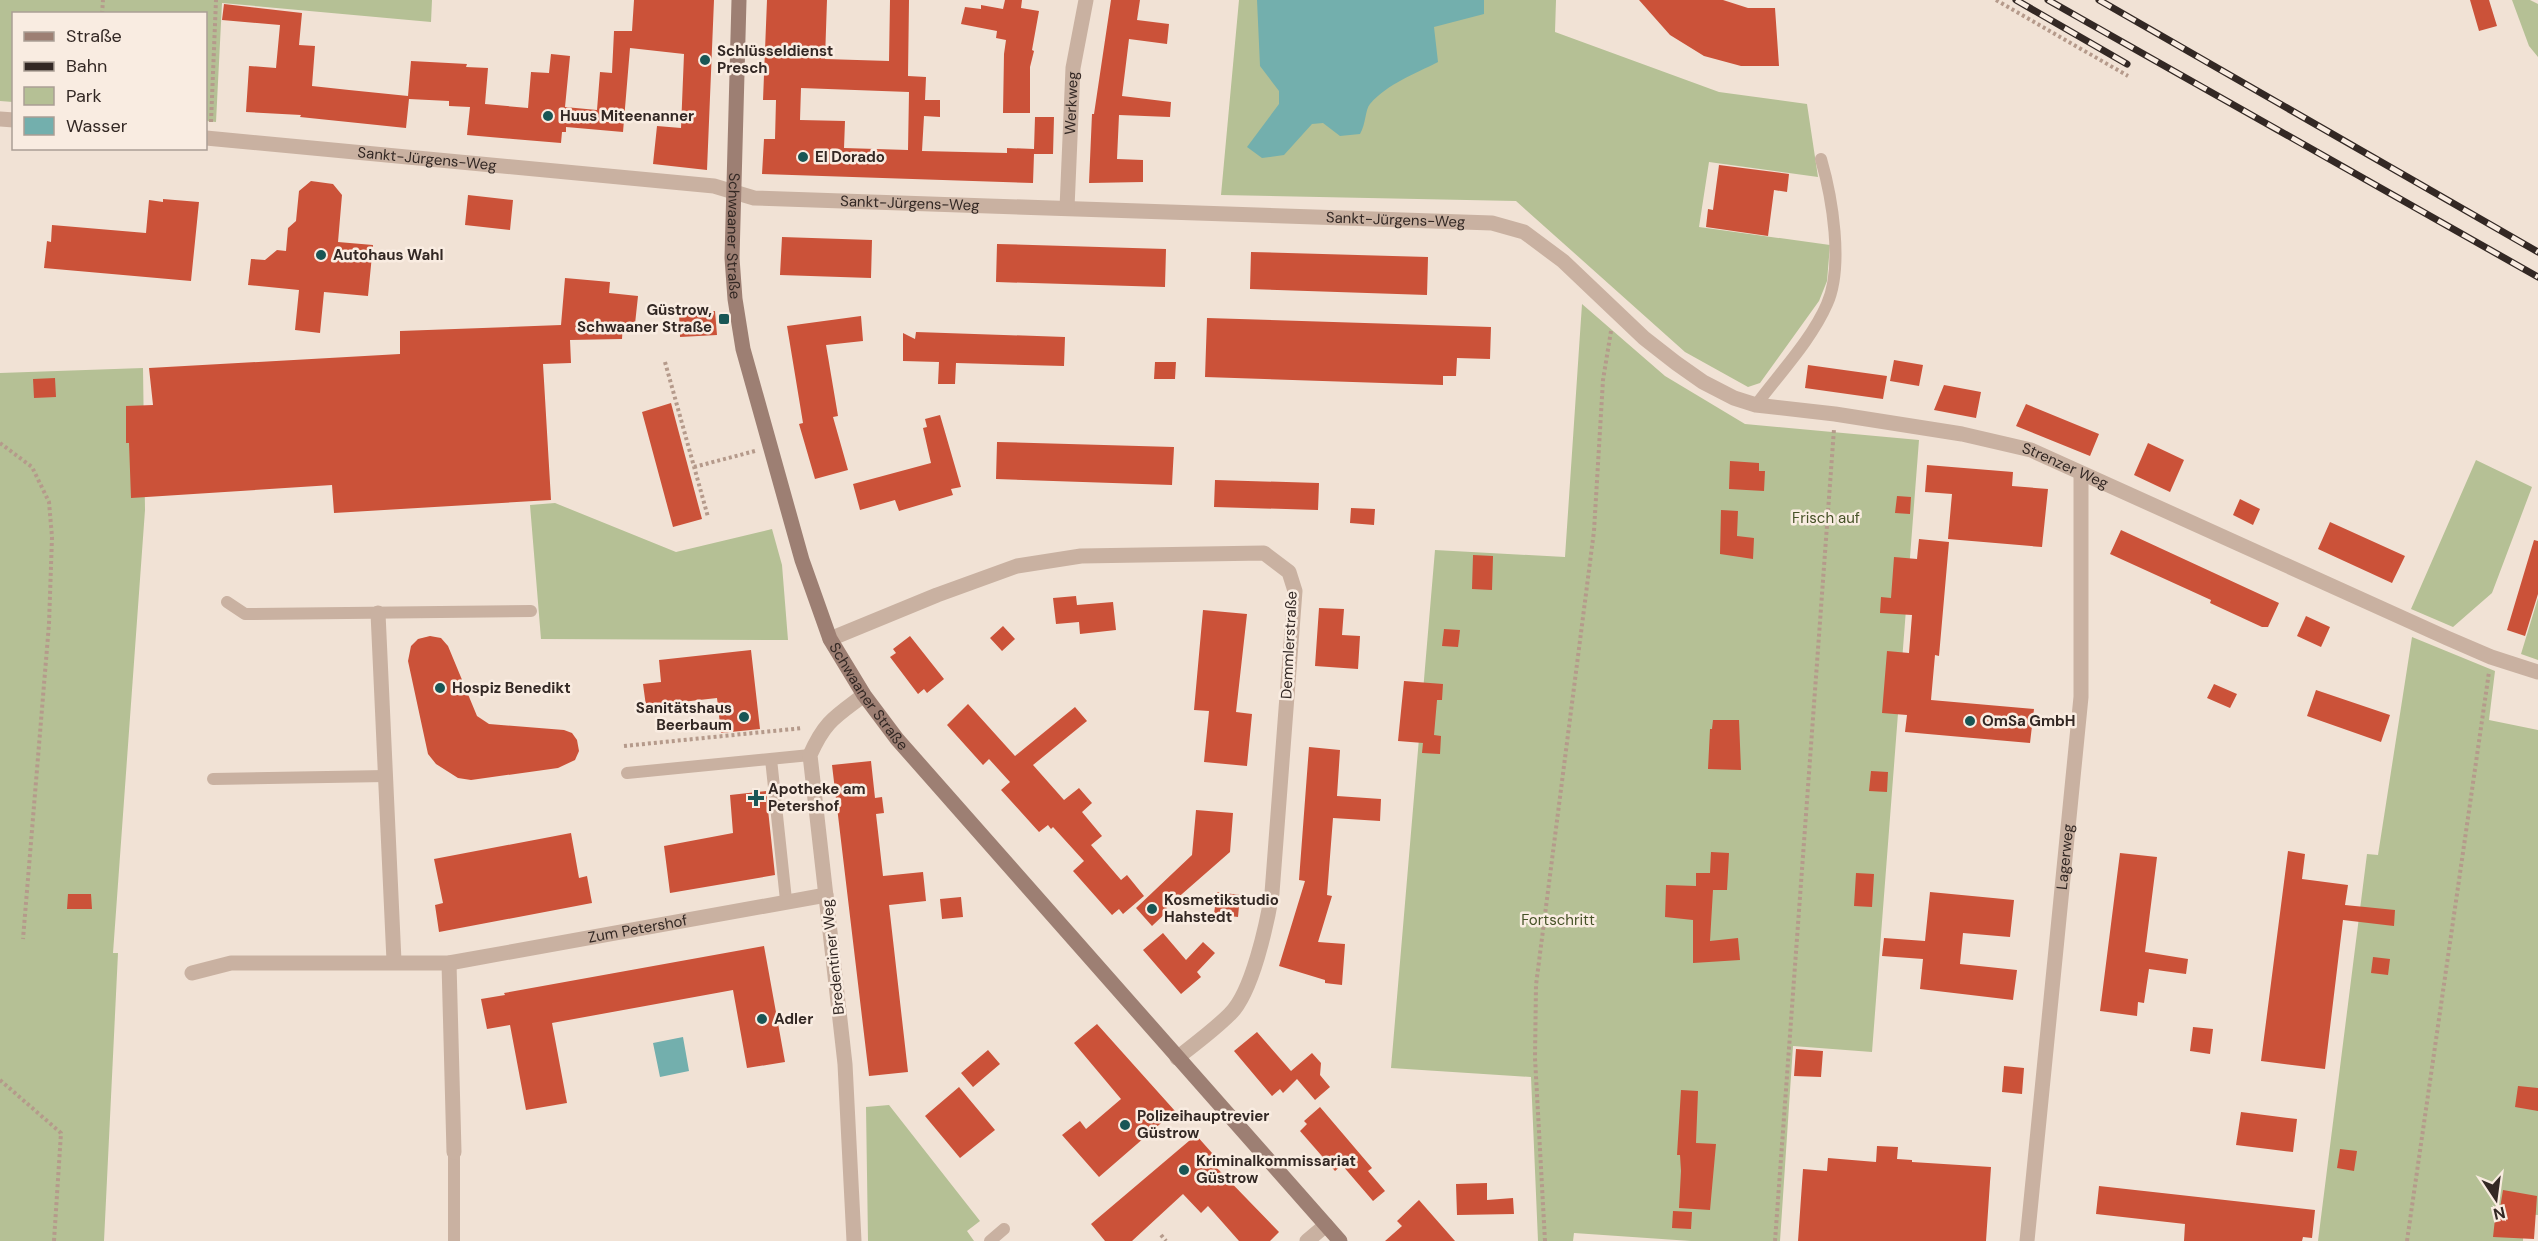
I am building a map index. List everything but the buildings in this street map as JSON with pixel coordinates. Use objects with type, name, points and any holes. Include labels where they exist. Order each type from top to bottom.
[{"type":"main road","name":"Schwaaner Straße","points":[[739,0],[733,192],[735,299],[743,349],[801,560],[830,639],[864,695],[897,740],[1340,1241]]},
{"type":"street","name":"Werkweg","points":[[1067,208],[1073,68],[1086,0]]},
{"type":"street","name":"Sankt-Jürgens-Weg","points":[[208,132],[714,186],[754,198],[1492,223],[1524,232],[1563,261],[1595,291]]},
{"type":"street","name":"Strenzer Weg","points":[[1595,291],[1644,338],[1694,376],[1734,398],[1756,405],[1835,414],[1962,434],[2031,450],[2491,657],[2538,672]]},
{"type":"street","name":"Lagerweg","points":[[2027,1241],[2081,697],[2081,474]]},
{"type":"street","name":"Demmlerstraße","points":[[830,639],[1017,566],[1081,556],[1264,553],[1289,572],[1294,591],[1272,894],[1266,926],[1251,975],[1232,1013],[1177,1058]]},
{"type":"street","points":[[378,613],[394,961]]},
{"type":"street","points":[[810,755],[820,733],[828,723],[864,695]]},
{"type":"street","name":"Bredentiner Weg","points":[[810,755],[845,1064],[854,1241]]},
{"type":"street","name":"Zum Petershof","points":[[192,973],[231,963],[394,961],[449,963],[786,900],[826,895]]},
{"type":"street","points":[[449,963],[454,1152]]},
{"type":"street","points":[[1307,1241],[1326,1225]]},
{"type":"lane","points":[[1756,405],[1814,326],[1828,302],[1834,276],[1835,248],[1829,189],[1821,159]]},
{"type":"lane","points":[[227,602],[245,614],[531,611]]},
{"type":"lane","points":[[627,773],[810,755]]},
{"type":"lane","points":[[771,759],[786,900]]},
{"type":"lane","points":[[213,779],[386,776]]},
{"type":"lane","points":[[454,1152],[454,1241]]},
{"type":"lane","points":[[990,1241],[1004,1229]]},
{"type":"path","points":[[208,132],[216,0]]},
{"type":"path","points":[[1996,0],[2128,75]]},
{"type":"path","points":[[1545,1241],[1535,1058],[1536,985],[1594,531],[1603,380],[1614,309]]},
{"type":"path","points":[[665,362],[708,517]]},
{"type":"path","points":[[1775,1241],[1835,414]]},
{"type":"path","points":[[0,443],[32,467],[49,502],[52,537],[49,624],[23,939]]},
{"type":"path","points":[[694,467],[755,451]]},
{"type":"path","points":[[2407,1241],[2491,657]]},
{"type":"path","points":[[624,746],[803,728]]},
{"type":"path","points":[[0,1080],[61,1133],[54,1241]]},
{"type":"path","points":[[1161,1235],[1166,1241]]},
{"type":"green space","points":[[0,0],[432,0],[431,22],[222,3],[216,122],[207,121],[207,12],[12,12],[12,102],[0,101]]},
{"type":"green space","points":[[1239,0],[1556,0],[1555,32],[1719,92],[1807,104],[1818,177],[1709,162],[1699,227],[1830,245],[1827,281],[1819,301],[1760,383],[1748,387],[1685,352],[1516,201],[1221,195]]},
{"type":"green space","points":[[2512,0],[2530,0],[2538,4],[2538,57],[2529,46]]},
{"type":"green space","name":"Fortschritt","points":[[1582,304],[1665,376],[1745,424],[1919,440],[1872,1052],[1793,1046],[1780,1241],[1691,1241],[1574,1233],[1573,1241],[1538,1241],[1531,1077],[1391,1068],[1435,550],[1565,557]]},
{"type":"green space","points":[[143,368],[145,510],[113,953],[118,953],[104,1241],[0,1241],[0,373]]},
{"type":"green space","points":[[2476,460],[2532,487],[2492,593],[2453,627],[2411,609]]},
{"type":"green space","points":[[555,503],[676,552],[772,529],[782,565],[788,640],[541,639],[530,505]]},
{"type":"green space","points":[[2538,598],[2538,660],[2521,654]]},
{"type":"green space","points":[[2412,637],[2495,671],[2489,720],[2538,730],[2538,1215],[2524,1214],[2523,1241],[2318,1241],[2367,854],[2378,855]]},
{"type":"green space","points":[[889,1105],[980,1221],[967,1231],[974,1241],[868,1241],[866,1107]]},
{"type":"water","points":[[1257,0],[1484,0],[1484,14],[1434,27],[1438,62],[1402,80],[1377,97],[1368,107],[1360,134],[1340,136],[1323,123],[1312,124],[1284,155],[1262,158],[1247,147],[1279,104],[1279,91],[1260,66]]},
{"type":"water","points":[[683,1037],[689,1071],[660,1077],[653,1043]]},
{"type":"railway","points":[[2016,0],[2127,64]]},
{"type":"railway","points":[[2048,0],[2538,277]]},
{"type":"railway","points":[[2099,0],[2538,252]]},
{"type":"place","name":"Schlüsseldienst Presch","points":[[705,60]]},
{"type":"place","name":"Huus Miteenanner","points":[[548,116]]},
{"type":"place","name":"El Dorado","points":[[803,157]]},
{"type":"place","name":"Autohaus Wahl","points":[[321,255]]},
{"type":"place","name":"Güstrow, Schwaaner Straße","points":[[724,319]]},
{"type":"place","name":"Hospiz Benedikt","points":[[440,688]]},
{"type":"place","name":"Sanitätshaus Beerbaum","points":[[744,717]]},
{"type":"place","name":"OmSa GmbH","points":[[1970,721]]},
{"type":"place","name":"Apotheke am Petershof","points":[[756,798]]},
{"type":"place","name":"Kosmetikstudio Hahstedt","points":[[1152,909]]},
{"type":"place","name":"Adler","points":[[762,1019]]},
{"type":"place","name":"Polizeihauptrevier Güstrow","points":[[1125,1125]]},
{"type":"place","name":"Kriminalkommissariat Güstrow","points":[[1184,1170]]},
{"type":"park label","name":"Frisch auf","points":[[1826,518]]}]
